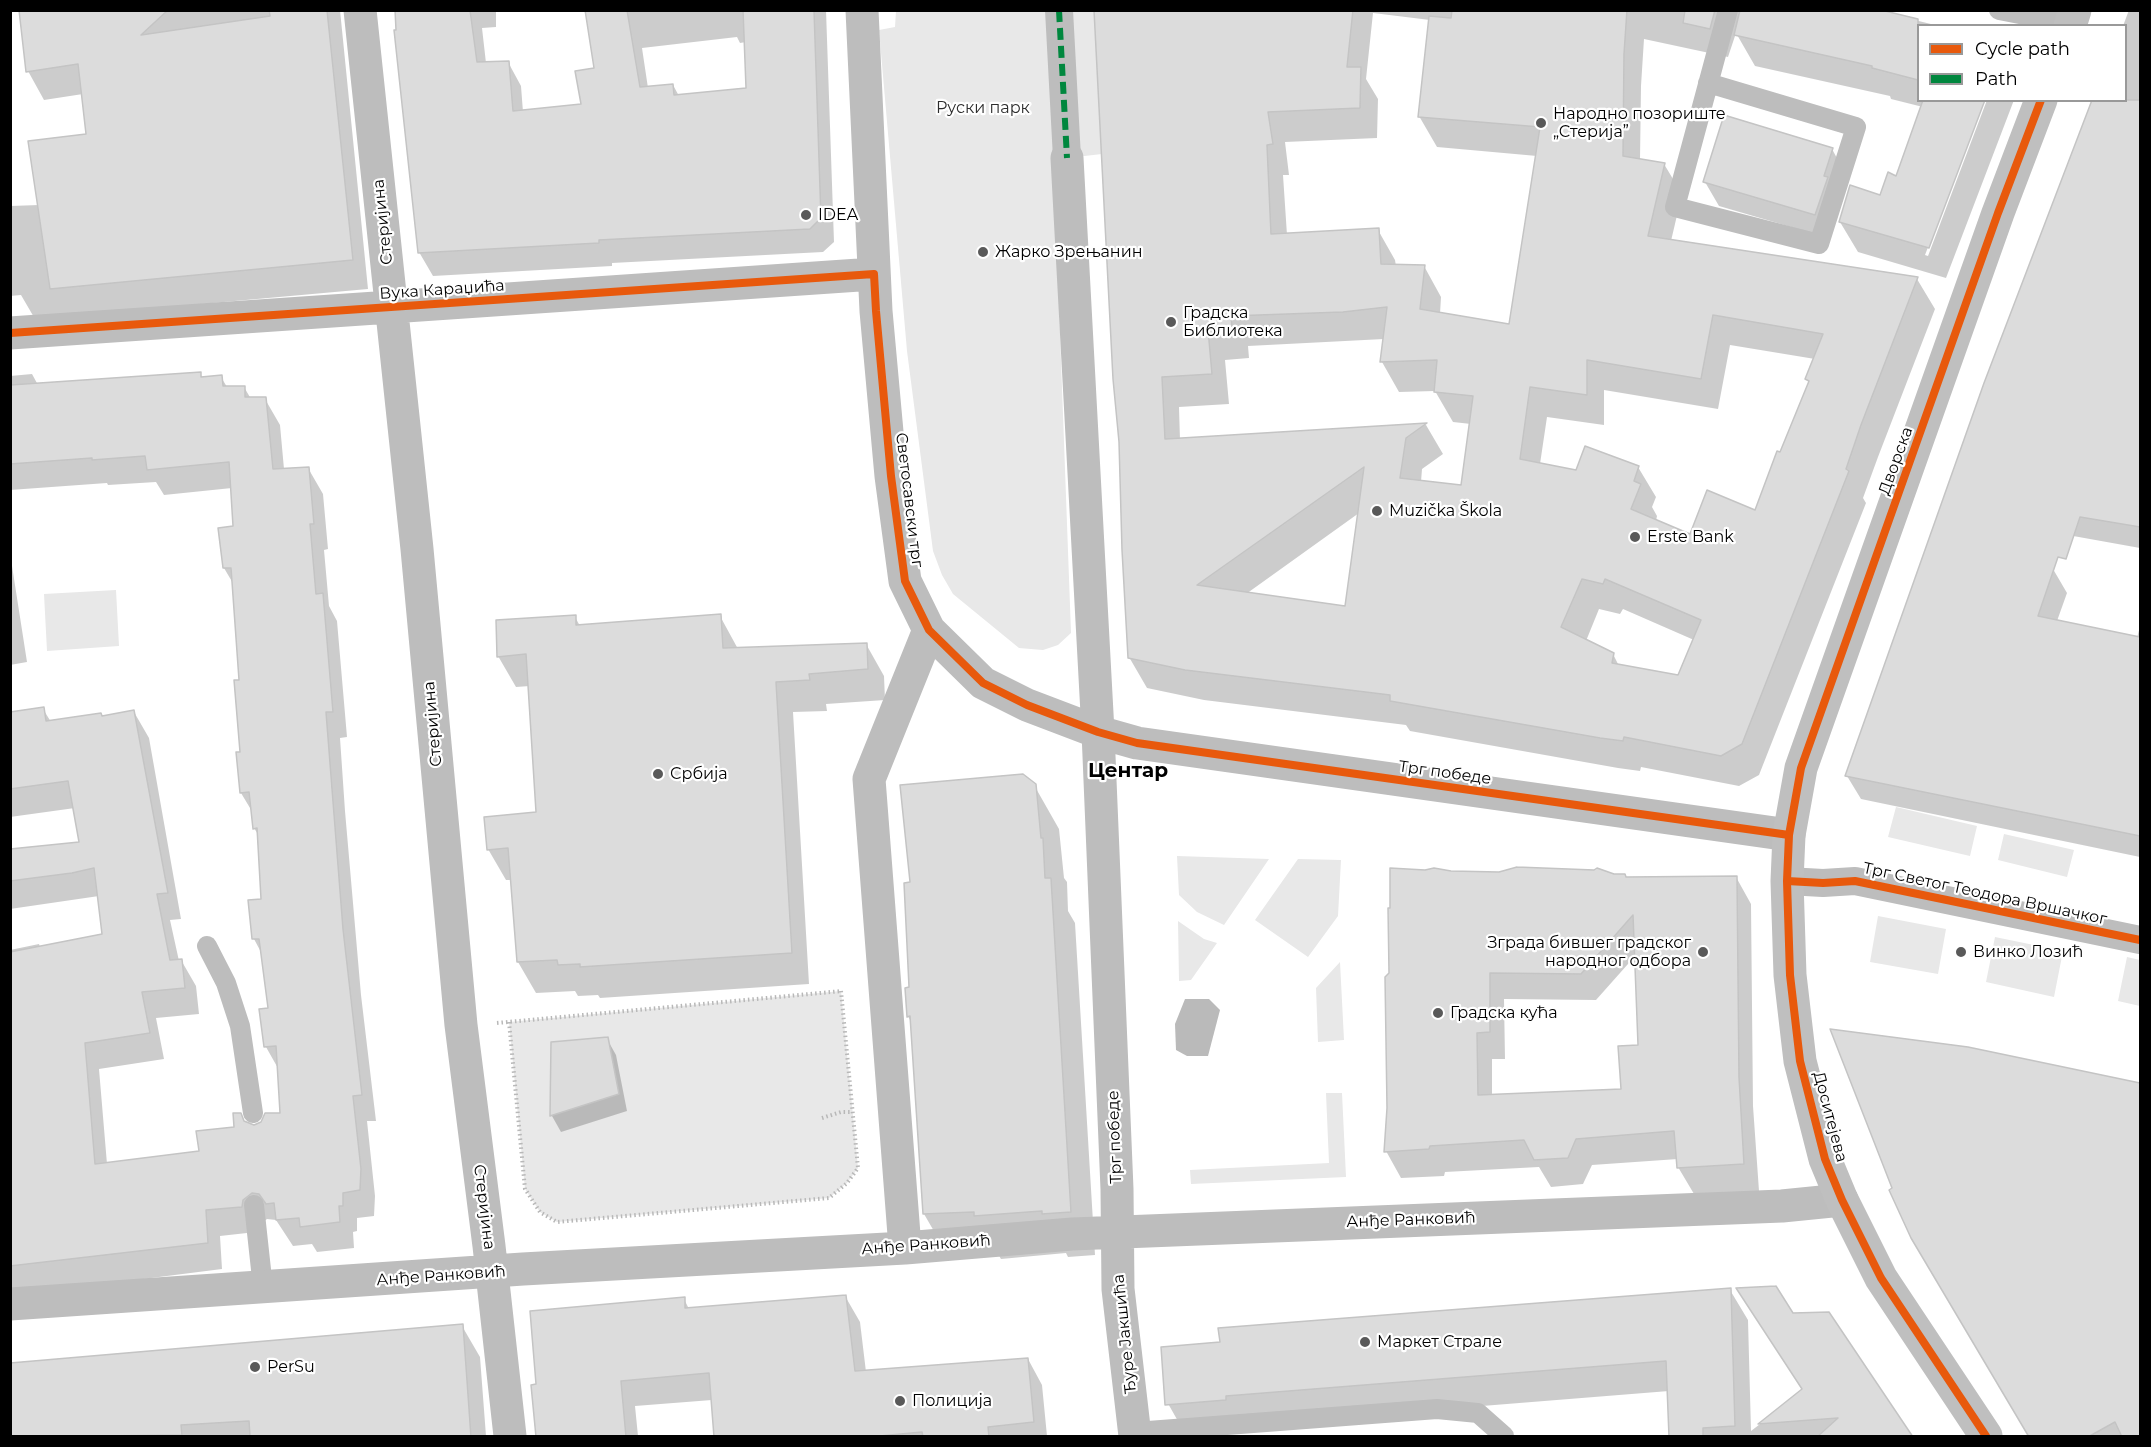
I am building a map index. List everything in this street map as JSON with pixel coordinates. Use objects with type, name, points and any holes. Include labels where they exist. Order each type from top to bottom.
[{"type":"main road","name":"Дворска","points":[[1789,835],[1801,768],[1998,213],[2041,102]]},
{"type":"main road","name":"Доситејева","points":[[1789,835],[1787,881],[1790,975],[1800,1061],[1825,1159],[1866,1251],[1890,1294],[1986,1437]]},
{"type":"street","name":"Стеријина","points":[[360,10],[417,549],[461,1026],[510,1437]]},
{"type":"street","name":"Светосавски трг","points":[[862,10],[876,311],[891,476],[905,581],[929,630],[983,683],[1027,705],[1098,732]]},
{"type":"street","points":[[1059,10],[1098,732]]},
{"type":"street","name":"Вука Караџића","points":[[10,333],[874,274]]},
{"type":"street","points":[[905,1248],[869,779],[929,630]]},
{"type":"street","name":"Трг победе","points":[[1118,1232],[1098,732],[1137,743],[1789,835]]},
{"type":"street","name":"Трг Светог Теодора Вршачког","points":[[1787,881],[1823,883],[1855,881],[2140,940]]},
{"type":"street","name":"Анђе Ранковић","points":[[10,1304],[905,1248],[1118,1232],[1782,1206],[1842,1200]]},
{"type":"street","name":"Ђуре Јакшића","points":[[1118,1232],[1118,1289],[1135,1434]]},
{"type":"lane","points":[[1708,82],[1856,127],[1819,244],[1675,207],[1708,82],[1728,10]]},
{"type":"lane","points":[[1999,10],[2072,20]]},
{"type":"lane","points":[[207,946],[226,983],[240,1026],[253,1113]]},
{"type":"lane","points":[[254,1205],[263,1288]]},
{"type":"lane","points":[[1135,1434],[1437,1409],[1478,1413],[1504,1437]]},
{"type":"path","points":[[461,1026],[885,987]]},
{"type":"path","points":[[509,1022],[525,1189],[540,1212],[557,1222],[829,1198],[847,1183],[858,1168],[841,991]]},
{"type":"path","points":[[822,1119],[841,1112],[852,1112]]},
{"type":"green space","name":"Руски парк","points":[[896,11],[1094,11],[1102,154],[1067,158],[1058,278],[1071,633],[1058,645],[1043,650],[1019,648],[953,594],[942,575],[933,551],[907,351],[879,30],[895,27]]},
{"type":"green space","points":[[116,590],[119,646],[47,651],[44,594]]},
{"type":"green space","points":[[1896,807],[1977,826],[1970,856],[1888,837]]},
{"type":"green space","points":[[2004,834],[2074,850],[2067,877],[1998,860]]},
{"type":"green space","points":[[1177,856],[1269,859],[1224,925],[1197,912],[1179,895]]},
{"type":"green space","points":[[1298,859],[1341,860],[1338,916],[1308,957],[1255,920]]},
{"type":"green space","points":[[1878,916],[1946,929],[1938,974],[1870,962]]},
{"type":"green space","points":[[1178,921],[1204,939],[1217,943],[1191,980],[1179,981]]},
{"type":"green space","points":[[1995,937],[2063,951],[2054,997],[1986,982]]},
{"type":"green space","points":[[2127,957],[2140,960],[2140,1006],[2118,1001]]},
{"type":"green space","points":[[1340,962],[1344,1040],[1318,1042],[1316,988]]},
{"type":"green space","points":[[841,991],[858,1168],[847,1183],[829,1198],[557,1222],[540,1212],[525,1189],[509,1022]]},
{"type":"green space","points":[[1326,1093],[1342,1093],[1346,1177],[1191,1184],[1190,1170],[1329,1163]]},
{"type":"shaded area","points":[[1185,999],[1209,999],[1220,1010],[1208,1056],[1187,1056],[1176,1050],[1175,1024]]},
{"type":"building","points":[[19,10],[168,10],[141,35],[270,16],[269,10],[327,10],[353,260],[50,289],[28,141],[86,134],[78,64],[26,72]]},
{"type":"building","points":[[395,10],[470,10],[477,62],[509,61],[513,111],[581,104],[575,71],[594,68],[585,10],[627,10],[640,87],[673,84],[674,95],[746,88],[743,10],[814,10],[821,218],[810,229],[599,240],[599,243],[418,253],[394,30],[396,30]]},
{"type":"building","points":[[1094,10],[1353,10],[1347,67],[1361,67],[1360,108],[1268,112],[1273,144],[1267,145],[1271,234],[1379,228],[1381,264],[1425,265],[1420,309],[1509,324],[1540,127],[1418,117],[1429,16],[1451,18],[1452,10],[1627,10],[1623,156],[1665,163],[1648,236],[1918,277],[1861,425],[1846,469],[1849,471],[1742,744],[1721,756],[1624,737],[1623,741],[1600,738],[1390,701],[1390,695],[1185,670],[1128,658],[1119,442],[1113,379]],"holes":[[[1387,307],[1380,362],[1437,360],[1434,392],[1473,396],[1461,485],[1400,478],[1406,438],[1427,423],[1165,439],[1162,377],[1212,374],[1208,329],[1232,328],[1231,316],[1343,312]],[[1713,315],[1823,334],[1805,379],[1809,381],[1780,452],[1777,451],[1755,510],[1707,490],[1690,534],[1631,509],[1641,484],[1634,481],[1639,466],[1585,446],[1576,470],[1520,459],[1530,387],[1587,395],[1587,360],[1701,379]],[[1364,467],[1345,606],[1197,585]],[[1582,579],[1603,584],[1605,579],[1701,620],[1678,675],[1612,663],[1614,653],[1561,627]]]},
{"type":"building","points":[[1685,10],[1715,10],[1710,29],[1683,23]]},
{"type":"building","points":[[1740,10],[1881,10],[1918,19],[1917,80],[1872,68],[1872,66],[1734,35]]},
{"type":"building","points":[[2140,100],[2140,527],[2080,517],[2066,559],[2058,557],[2038,616],[2140,637],[2140,836],[1845,776],[1984,383],[2091,102]]},
{"type":"building","points":[[1922,102],[1984,102],[1929,248],[1839,222],[1850,185],[1880,195],[1888,172],[1896,176]]},
{"type":"building","points":[[1724,115],[1833,148],[1824,176],[1828,177],[1815,215],[1703,182]]},
{"type":"building","points":[[201,372],[201,377],[222,375],[223,386],[245,386],[245,397],[266,397],[273,469],[309,467],[314,524],[310,524],[316,594],[323,593],[333,712],[326,712],[343,929],[362,1095],[353,1096],[361,1169],[360,1190],[343,1193],[343,1206],[339,1206],[340,1222],[300,1227],[299,1218],[276,1220],[274,1203],[266,1204],[259,1194],[252,1193],[243,1200],[242,1207],[206,1210],[208,1243],[10,1266],[10,952],[102,934],[94,868],[10,881],[10,849],[79,842],[68,781],[10,789],[10,712],[44,707],[46,721],[101,713],[102,716],[134,710],[168,893],[157,894],[170,960],[182,959],[185,988],[142,992],[150,1033],[85,1043],[95,1164],[199,1151],[196,1131],[234,1127],[233,1113],[241,1113],[244,1121],[254,1125],[261,1122],[265,1113],[280,1113],[276,1046],[264,1047],[259,1009],[268,1008],[259,939],[252,939],[248,900],[261,899],[257,828],[253,829],[249,792],[240,793],[236,752],[240,752],[234,680],[239,680],[231,568],[223,568],[218,528],[233,526],[229,462],[147,470],[145,456],[10,464],[10,385]]},
{"type":"building","name":"Србија","points":[[721,614],[723,648],[867,643],[868,669],[809,674],[810,680],[776,682],[792,953],[580,967],[580,964],[558,965],[557,960],[517,962],[508,848],[487,850],[484,817],[536,812],[526,654],[497,657],[496,620],[576,615],[576,625]]},
{"type":"building","points":[[1023,774],[1036,784],[1041,838],[1043,838],[1045,878],[1051,878],[1071,1212],[1042,1214],[1042,1211],[974,1216],[974,1212],[923,1214],[910,1016],[907,1017],[905,988],[909,987],[904,883],[910,882],[900,785]]},
{"type":"building","name":"Градска кућа","points":[[1517,867],[1594,870],[1597,868],[1614,874],[1625,874],[1626,877],[1737,876],[1739,1077],[1744,1164],[1677,1168],[1674,1131],[1576,1139],[1568,1158],[1534,1160],[1524,1140],[1430,1146],[1429,1149],[1384,1152],[1387,1108],[1385,977],[1389,973],[1390,868],[1499,872]],"holes":[[[1633,915],[1638,1045],[1618,1046],[1621,1089],[1478,1095],[1477,1033],[1490,1032],[1490,973],[1581,974]]]},
{"type":"building","points":[[1830,1029],[1968,1047],[2140,1083],[2140,1437],[2122,1437],[2115,1422],[2088,1437],[2029,1437],[1911,1238],[1889,1190],[1892,1188]]},
{"type":"building","points":[[608,1037],[619,1094],[550,1116],[551,1042]]},
{"type":"building","points":[[1776,1286],[1793,1313],[1829,1312],[1913,1437],[1817,1437],[1838,1418],[1758,1424],[1802,1389],[1736,1288]]},
{"type":"building","points":[[1731,1288],[1735,1426],[1703,1428],[1703,1437],[1669,1437],[1666,1361],[1226,1396],[1226,1400],[1165,1405],[1161,1347],[1220,1342],[1218,1328]]},
{"type":"building","points":[[846,1295],[855,1371],[1028,1358],[1034,1422],[988,1427],[989,1437],[923,1437],[922,1432],[869,1437],[714,1437],[709,1373],[621,1381],[626,1437],[536,1437],[531,1385],[536,1384],[530,1311],[685,1297],[685,1308]]},
{"type":"building","points":[[463,1324],[471,1437],[250,1437],[249,1421],[181,1425],[182,1435],[10,1437],[10,1363]]},
{"type":"marked path","points":[[1059,10],[1067,158]]},
{"type":"cycle path","points":[[1986,1436],[1881,1278],[1842,1200],[1825,1159],[1800,1061],[1790,975],[1787,881],[1789,835],[1801,768],[1998,213],[2040,102]]},
{"type":"cycle path","points":[[10,333],[874,274],[891,476],[905,581],[929,630],[983,683],[1027,705],[1098,732],[1137,743],[1789,835]]},
{"type":"cycle path","points":[[1787,881],[1823,883],[1855,881],[2140,940]]},
{"type":"place","name":"Народно позориште „Стерија”","points":[[1541,123]]},
{"type":"place","name":"IDEA","points":[[806,215]]},
{"type":"place","name":"Жарко Зрењанин","points":[[983,252]]},
{"type":"place","name":"Градска Библиотека","points":[[1171,322]]},
{"type":"place","name":"Muzička Škola","points":[[1377,511]]},
{"type":"place","name":"Erste Bank","points":[[1635,537]]},
{"type":"place","name":"Србија","points":[[658,774]]},
{"type":"place","name":"Зграда бившег градског народног одбора","points":[[1703,952]]},
{"type":"place","name":"Винко Лозић","points":[[1961,952]]},
{"type":"place","name":"Градска кућа","points":[[1438,1013]]},
{"type":"place","name":"Маркет Страле","points":[[1365,1342]]},
{"type":"place","name":"PerSu","points":[[255,1367]]},
{"type":"place","name":"Полицијa","points":[[900,1401]]},
{"type":"district","name":"Центар","points":[[1128,771]]}]
